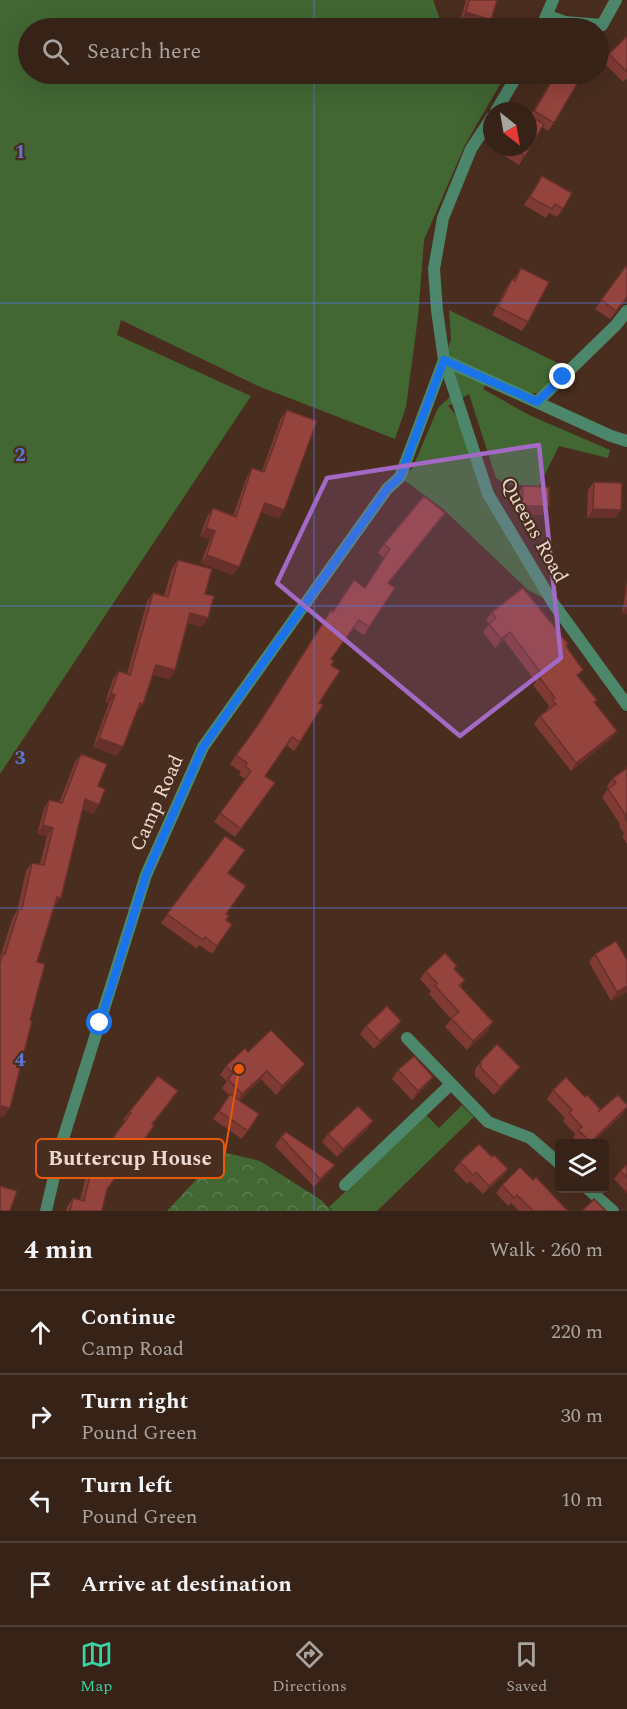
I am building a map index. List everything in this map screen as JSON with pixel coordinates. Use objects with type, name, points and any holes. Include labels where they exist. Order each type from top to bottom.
[{"type":"street","points":[[553,0],[548,16],[554,18]]},
{"type":"street","points":[[606,18],[616,0]]},
{"type":"street","points":[[501,102],[512,84]]},
{"type":"street","name":"Queens Road","points":[[483,131],[471,149],[443,218],[434,269],[444,360],[488,494],[553,603],[627,705]]},
{"type":"street","points":[[537,402],[616,325],[627,311]]},
{"type":"street","points":[[444,360],[611,436],[627,441]]},
{"type":"street","name":"Camp Road","points":[[46,1211],[62,1142],[146,875],[203,747],[387,489],[400,477],[444,360]]},
{"type":"street","points":[[407,1038],[488,1122],[530,1138],[555,1160]]},
{"type":"street","points":[[345,1185],[451,1084]]},
{"type":"street","points":[[593,1193],[613,1211]]},
{"type":"highlighted area","points":[[539,445],[561,658],[460,736],[277,583],[327,478]]},
{"type":"green space","points":[[0,0],[433,0],[439,18],[18,18],[18,84],[500,84],[490,102],[483,102],[483,114],[465,145],[424,240],[418,317],[406,407],[395,439],[258,386],[121,320],[117,335],[251,396],[0,774]]},
{"type":"green space","points":[[449,310],[564,366],[540,393],[528,393],[490,375],[483,389],[529,415],[610,450],[608,458],[559,446],[539,486],[505,484],[496,478],[469,394],[448,406],[455,414],[463,432],[471,459],[553,603],[528,590],[442,508],[400,477],[412,469],[438,408],[454,393],[444,360],[451,339]]},
{"type":"green space","points":[[462,1105],[474,1117],[377,1211],[333,1211],[329,1207],[426,1115],[439,1128]]},
{"type":"green space","points":[[222,1152],[260,1161],[321,1200],[332,1211],[167,1211]]},
{"type":"building","points":[[469,0],[497,0],[492,18],[466,12]]},
{"type":"building","points":[[627,36],[627,72],[609,54]]},
{"type":"building","points":[[550,84],[577,84],[554,123],[537,113],[537,106]]},
{"type":"building","points":[[537,120],[544,124],[537,136]]},
{"type":"building","points":[[542,176],[572,193],[563,209],[555,204],[552,209],[530,197]]},
{"type":"building","points":[[626,266],[627,297],[616,311],[601,300]]},
{"type":"building","points":[[521,268],[549,282],[528,322],[498,307],[512,279],[515,281]]},
{"type":"building","points":[[287,410],[317,421],[284,510],[265,503],[239,567],[207,555],[215,531],[206,528],[213,508],[236,517],[252,468],[264,472]]},
{"type":"building","points":[[594,482],[622,483],[621,510],[593,509]]},
{"type":"building","points":[[523,486],[549,487],[549,506],[522,506]]},
{"type":"building","points":[[424,496],[445,513],[388,583],[395,588],[369,627],[359,620],[331,659],[334,661],[331,665],[340,671],[319,703],[323,705],[300,742],[292,737],[265,776],[275,783],[241,829],[220,813],[251,771],[245,766],[247,763],[236,755],[258,725],[331,610],[333,612],[354,580],[365,588],[390,549],[384,544]]},
{"type":"building","points":[[178,560],[212,569],[205,594],[214,596],[208,618],[190,613],[175,670],[156,665],[143,704],[140,703],[123,747],[99,738],[115,695],[111,693],[119,671],[130,675],[153,593],[168,597]]},
{"type":"building","points":[[523,588],[568,644],[566,646],[583,670],[577,675],[597,700],[594,702],[617,731],[576,763],[540,716],[556,704],[552,700],[555,698],[539,677],[542,674],[510,632],[501,639],[489,624],[496,618],[492,612]]},
{"type":"building","points":[[81,754],[107,764],[98,786],[105,789],[99,805],[85,799],[61,898],[57,897],[37,962],[45,964],[10,1108],[0,1106],[0,963],[19,909],[22,909],[32,863],[44,865],[53,828],[43,825],[49,800],[62,803]]},
{"type":"building","points":[[627,768],[627,817],[608,789],[616,783],[613,778]]},
{"type":"building","points":[[225,836],[245,850],[228,873],[246,886],[226,914],[229,916],[226,920],[232,925],[217,946],[205,937],[203,940],[167,914]]},
{"type":"building","points":[[616,941],[627,960],[627,986],[617,992],[595,954]]},
{"type":"building","points":[[445,953],[457,966],[454,969],[465,980],[459,985],[493,1022],[473,1041],[451,1018],[459,1012],[435,986],[437,983],[426,971]]},
{"type":"building","points":[[387,1006],[401,1021],[380,1041],[366,1026]]},
{"type":"building","points":[[271,1030],[305,1064],[282,1086],[267,1071],[242,1094],[228,1079],[233,1073],[226,1066],[245,1048],[248,1052]]},
{"type":"building","points":[[497,1044],[520,1067],[500,1087],[481,1068],[481,1061]]},
{"type":"building","points":[[414,1056],[433,1077],[418,1091],[398,1070]]},
{"type":"building","points":[[158,1076],[178,1091],[107,1189],[102,1211],[70,1211],[73,1198],[84,1201],[92,1167],[131,1113],[129,1112]]},
{"type":"building","points":[[566,1077],[600,1109],[598,1112],[618,1095],[627,1107],[594,1139],[588,1139],[578,1130],[582,1127],[569,1113],[572,1110],[553,1090]]},
{"type":"building","points":[[230,1094],[259,1114],[248,1131],[219,1111]]},
{"type":"building","points":[[358,1106],[373,1121],[343,1149],[328,1134]]},
{"type":"building","points":[[286,1132],[335,1165],[320,1179],[281,1137]]},
{"type":"building","points":[[479,1144],[508,1169],[489,1186],[476,1172],[473,1175],[460,1162]]},
{"type":"building","points":[[627,1164],[627,1178],[620,1171]]},
{"type":"building","points":[[520,1167],[533,1180],[536,1177],[568,1211],[533,1211],[517,1195],[514,1198],[502,1185]]},
{"type":"building","points":[[0,1186],[17,1191],[10,1211],[0,1211]]},
{"type":"building","points":[[594,1199],[606,1211],[582,1211]]},
{"type":"place","name":"Buttercup House","points":[[239,1069]]},
{"type":"route","points":[[100,1023],[146,875],[203,747],[387,489],[400,477],[444,360],[537,402],[563,377]]}]
